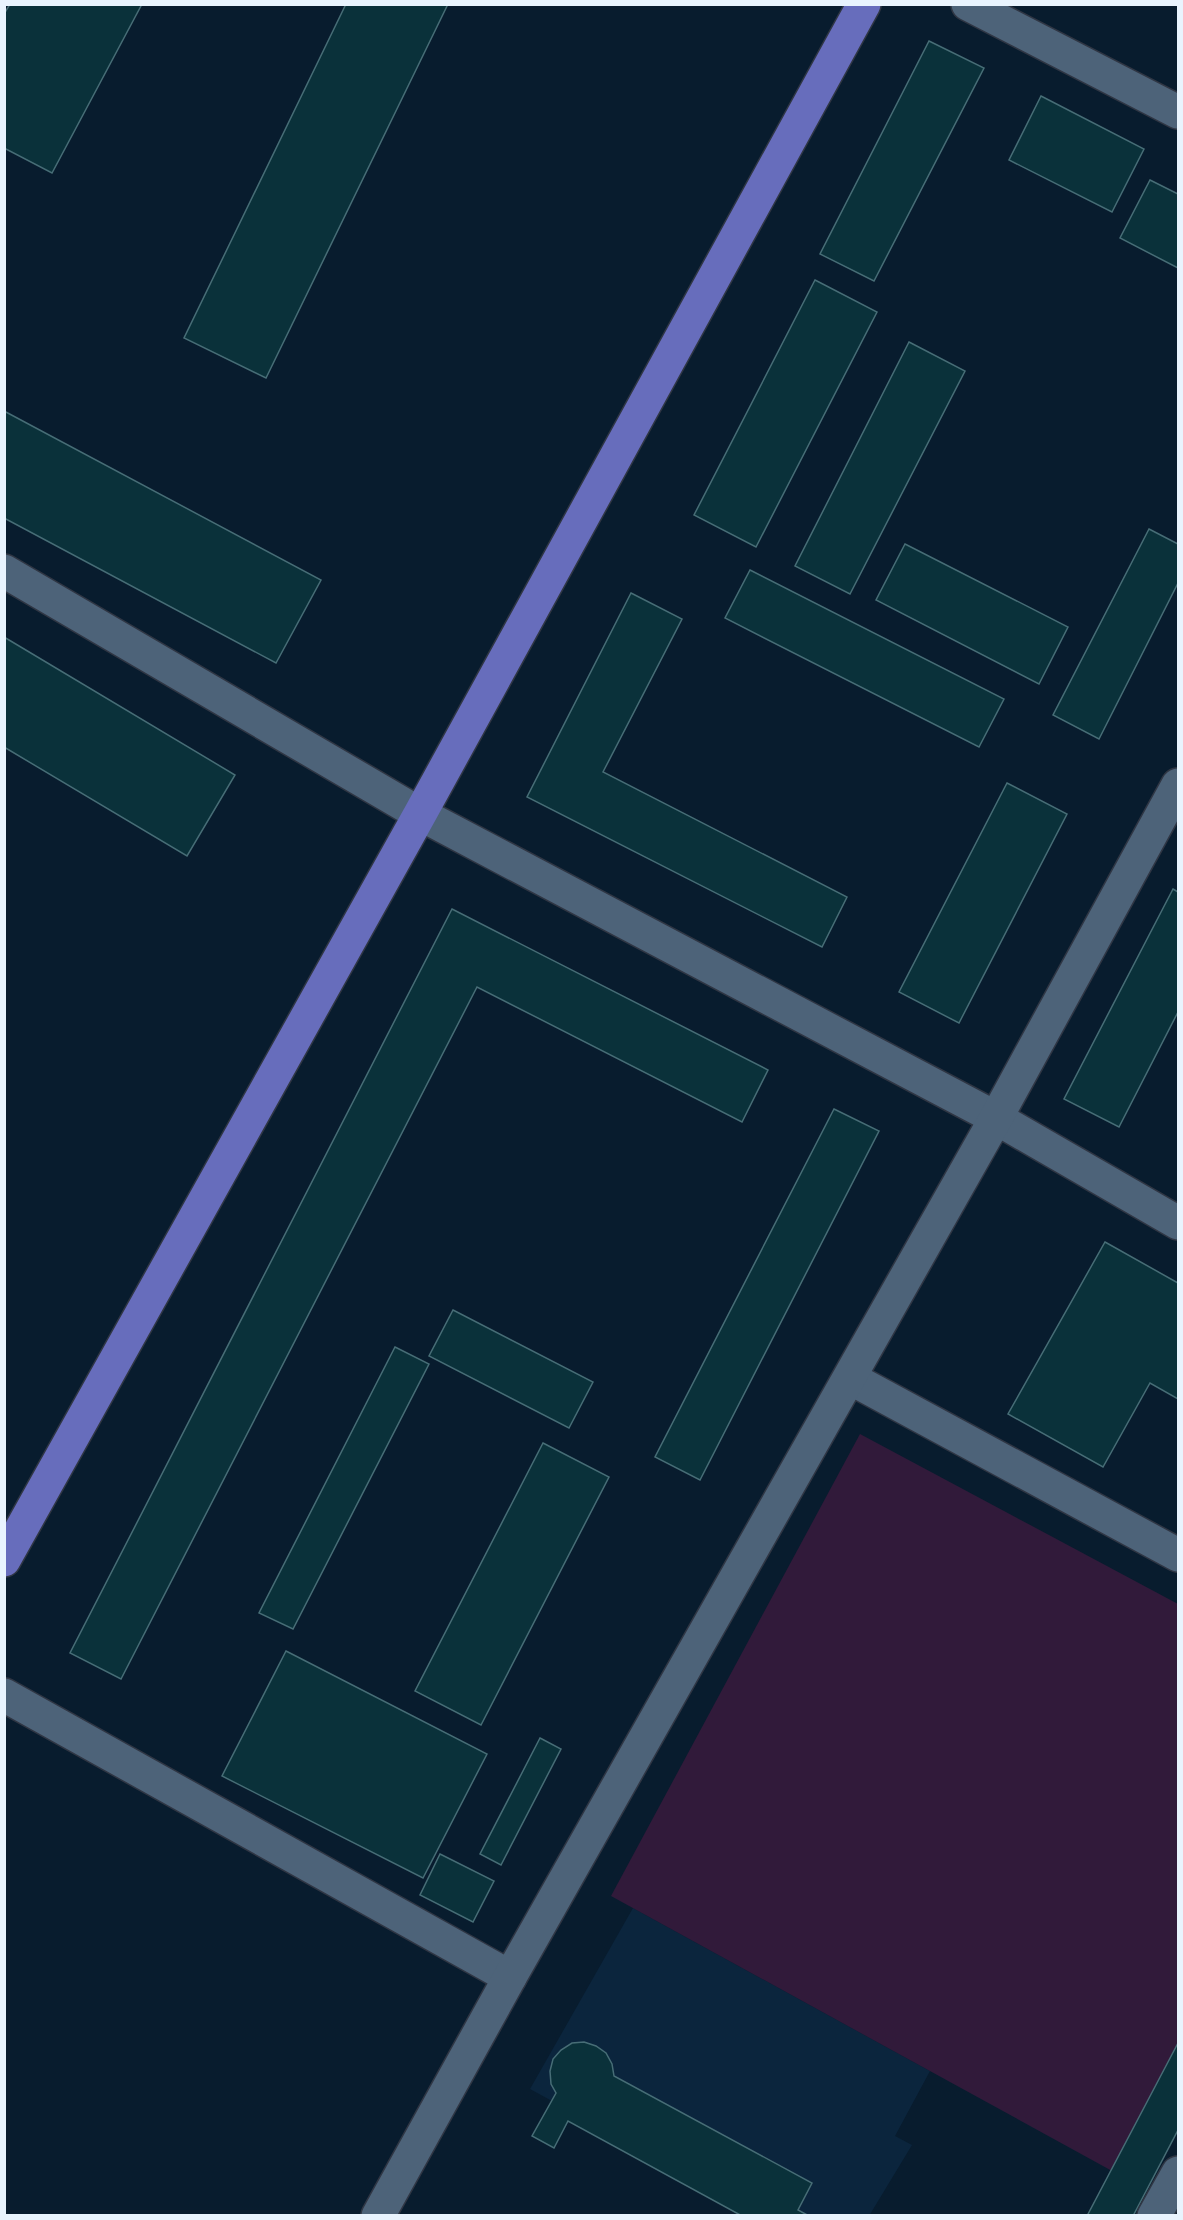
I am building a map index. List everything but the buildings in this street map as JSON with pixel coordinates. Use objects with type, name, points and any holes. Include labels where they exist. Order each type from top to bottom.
[{"type":"main road","points":[[4,1560],[420,814],[864,4]]},
{"type":"street","points":[[968,4],[1179,112]]},
{"type":"street","points":[[4,571],[420,814],[996,1118],[1179,1223]]},
{"type":"street","points":[[378,2216],[510,1977],[996,1118],[1179,785]]},
{"type":"street","points":[[850,1378],[1179,1555]]},
{"type":"street","points":[[4,1695],[510,1977]]},
{"type":"street","points":[[1154,2216],[1179,2173]]},
{"type":"shaded area","points":[[860,1434],[1178,1604],[1178,2081],[1123,2177],[611,1896]]},
{"type":"shaded area","points":[[633,1908],[930,2071],[895,2136],[912,2145],[869,2216],[742,2215],[569,2121],[554,2148],[552,2101],[530,2089]]}]
